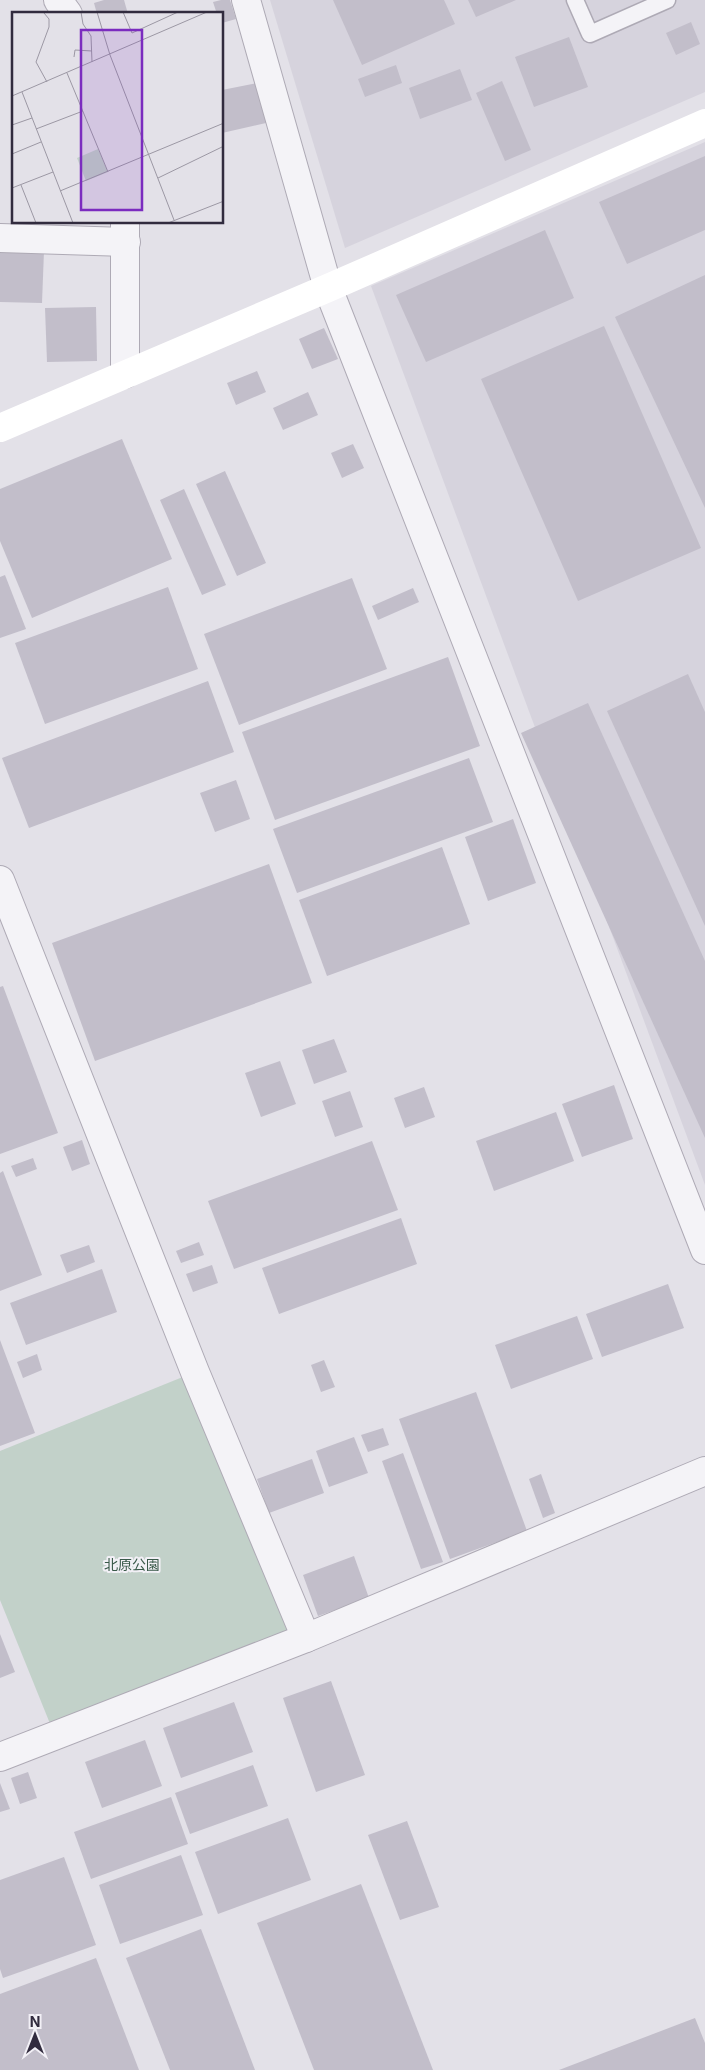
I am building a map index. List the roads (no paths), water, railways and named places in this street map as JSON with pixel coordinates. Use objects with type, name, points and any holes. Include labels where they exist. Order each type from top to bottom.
[{"type":"street","points":[[58,0],[67,12]]},
{"type":"street","points":[[246,0],[328,288],[705,1250]]},
{"type":"street","points":[[0,428],[328,288],[705,123]]},
{"type":"street","points":[[0,238],[125,232],[125,374]]},
{"type":"street","points":[[0,880],[10,934],[306,1638]]},
{"type":"street","points":[[0,1757],[306,1638],[705,1471]]},
{"type":"lane","points":[[575,0],[590,34],[667,0]]},
{"type":"park label","name":"北原公園","points":[[132,1564]]}]
